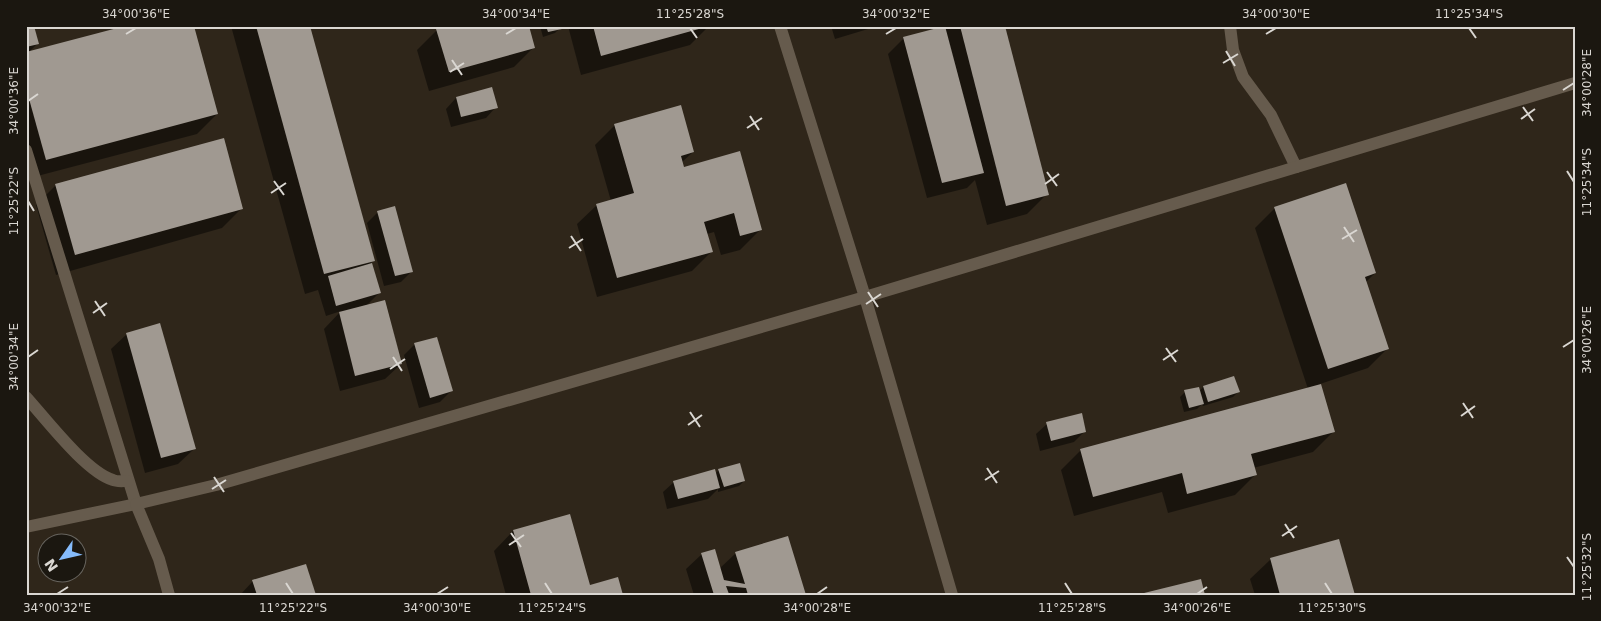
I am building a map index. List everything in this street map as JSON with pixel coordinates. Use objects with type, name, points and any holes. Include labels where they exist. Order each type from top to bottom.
[{"type":"street","points":[[780,26],[866,297],[952,595]]},
{"type":"street","points":[[1230,26],[1233,50],[1243,77],[1271,115],[1296,167]]},
{"type":"street","points":[[26,526],[136,504],[216,485],[866,297],[1575,83]]},
{"type":"street","points":[[26,150],[128,482],[159,559],[169,595]]},
{"type":"street","points":[[26,397],[73,450],[97,471],[113,480],[128,482]]},
{"type":"shaded area","points":[[26,26],[1575,26],[1575,595],[26,595]]},
{"type":"building","points":[[26,26],[34,26],[39,44],[26,47]]},
{"type":"building","points":[[125,26],[194,26],[218,114],[46,160],[26,88],[26,52]]},
{"type":"building","points":[[256,26],[310,26],[375,261],[324,274]]},
{"type":"building","points":[[446,26],[529,26],[535,48],[449,72],[436,29]]},
{"type":"building","points":[[546,26],[561,26],[562,29],[548,32]]},
{"type":"building","points":[[593,26],[706,26],[706,27],[601,56]]},
{"type":"building","points":[[945,26],[984,173],[942,183],[903,37]]},
{"type":"building","points":[[960,26],[1005,26],[1049,195],[1006,206]]},
{"type":"building","points":[[492,87],[498,108],[461,117],[456,97]]},
{"type":"building","points":[[681,105],[694,152],[681,156],[684,167],[740,151],[762,230],[740,236],[734,213],[704,222],[713,252],[617,278],[596,204],[634,193],[614,124]]},
{"type":"building","points":[[224,138],[243,209],[75,255],[55,184]]},
{"type":"building","points":[[1346,183],[1376,273],[1365,277],[1389,349],[1328,369],[1274,207]]},
{"type":"building","points":[[395,206],[413,272],[395,276],[377,211]]},
{"type":"building","points":[[372,263],[381,293],[336,306],[328,276]]},
{"type":"building","points":[[385,300],[402,364],[355,376],[339,312]]},
{"type":"building","points":[[160,323],[196,449],[161,458],[126,333]]},
{"type":"building","points":[[437,337],[453,391],[430,398],[414,343]]},
{"type":"building","points":[[1234,376],[1240,392],[1208,402],[1203,386]]},
{"type":"building","points":[[1321,384],[1335,432],[1251,454],[1257,475],[1187,494],[1182,473],[1093,497],[1080,449]]},
{"type":"building","points":[[1199,387],[1204,404],[1189,408],[1184,390]]},
{"type":"building","points":[[1082,413],[1086,432],[1051,441],[1046,422]]},
{"type":"building","points":[[740,463],[745,481],[724,487],[718,469]]},
{"type":"building","points":[[715,469],[720,488],[678,499],[673,481]]},
{"type":"building","points":[[570,514],[590,585],[618,577],[623,595],[531,595],[513,530]]},
{"type":"building","points":[[788,536],[806,595],[748,595],[746,588],[726,586],[729,594],[714,595],[701,553],[715,549],[724,580],[745,584],[735,552]]},
{"type":"building","points":[[1339,539],[1355,595],[1280,595],[1270,558]]},
{"type":"building","points":[[306,564],[316,595],[257,595],[252,580]]},
{"type":"building","points":[[1201,579],[1205,595],[1140,595],[1140,594]]}]
